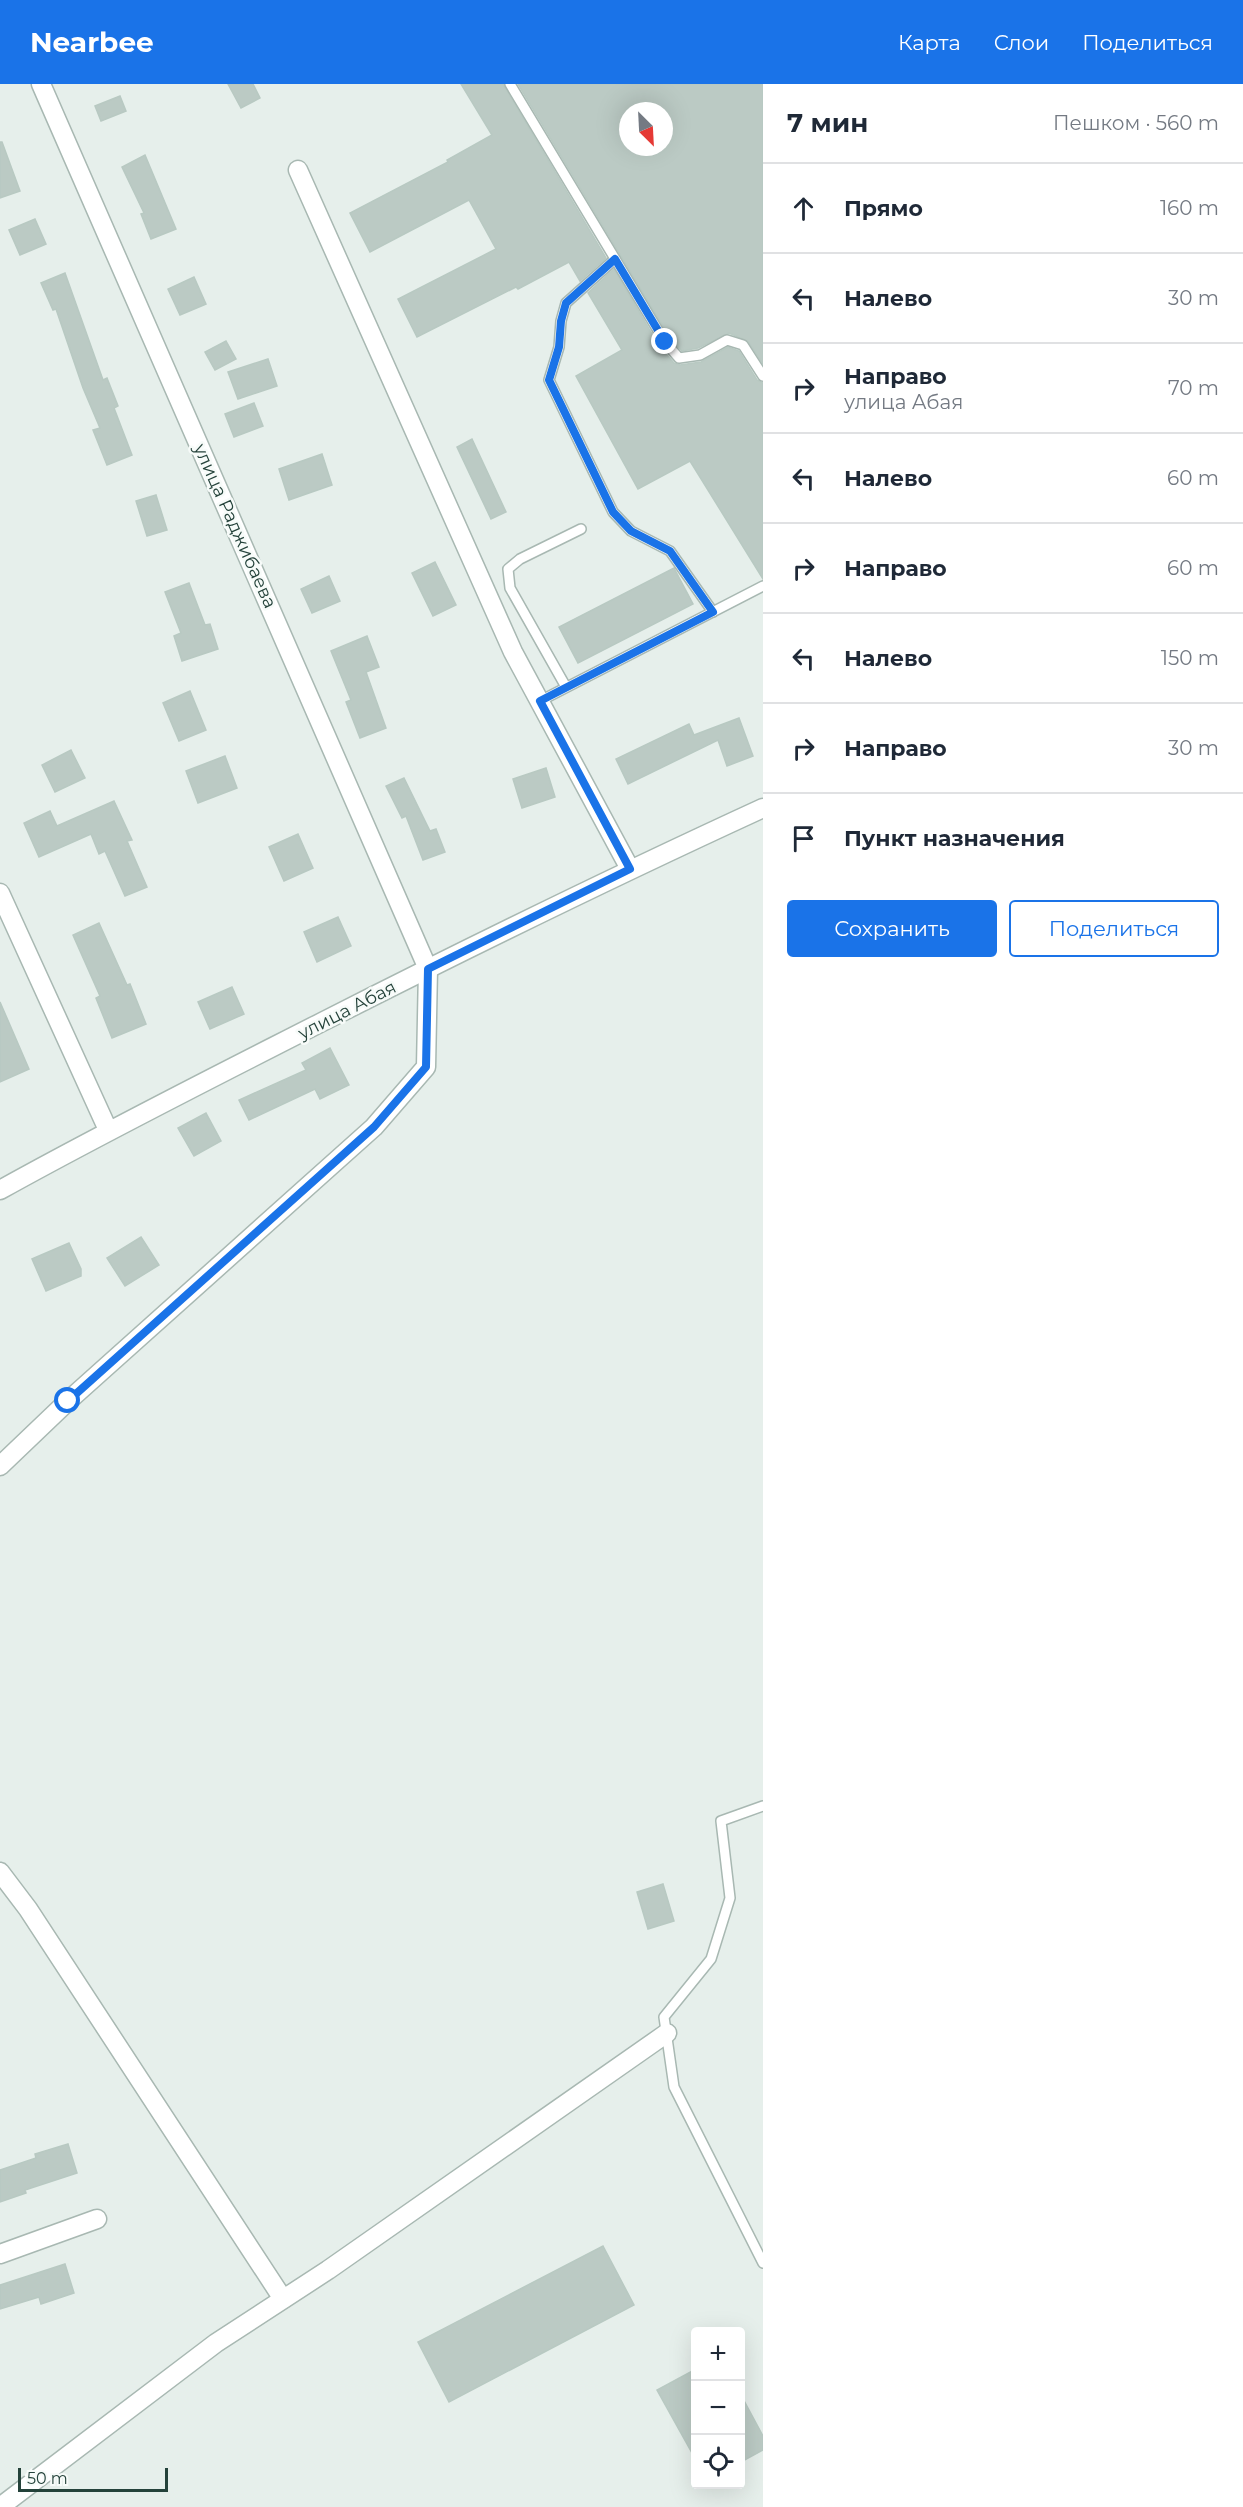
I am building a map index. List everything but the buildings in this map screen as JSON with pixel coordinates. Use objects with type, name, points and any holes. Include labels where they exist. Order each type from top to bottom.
[{"type":"street","name":"улица Раджибаева","points":[[42,84],[428,969]]},
{"type":"street","points":[[298,170],[513,652],[630,869]]},
{"type":"street","name":"улица Абая","points":[[0,1190],[108,1130],[428,969],[630,869],[763,808]]},
{"type":"street","points":[[0,893],[108,1130]]},
{"type":"street","points":[[0,1466],[68,1401],[374,1127],[426,1067],[428,969]]},
{"type":"street","points":[[0,1872],[28,1909],[284,2299]]},
{"type":"street","points":[[0,2507],[216,2343],[284,2299],[666,2033]]},
{"type":"street","points":[[0,2254],[97,2219]]},
{"type":"lane","points":[[510,84],[665,342],[679,358],[699,355],[727,340],[743,345],[763,376]]},
{"type":"lane","points":[[615,259],[566,303],[561,321],[559,347],[549,380],[613,512],[631,531],[670,551],[713,612]]},
{"type":"lane","points":[[566,687],[510,588],[508,569],[520,559],[582,529]]},
{"type":"lane","points":[[540,701],[763,586]]},
{"type":"lane","points":[[763,1806],[721,1821],[730,1898],[711,1959],[664,2017],[674,2087],[763,2263]]},
{"type":"route","points":[[68,1401],[374,1127],[426,1067],[428,969],[630,869],[540,701],[713,612],[670,551],[631,531],[613,512],[549,380],[559,347],[561,321],[566,303],[615,259],[665,342]]}]
